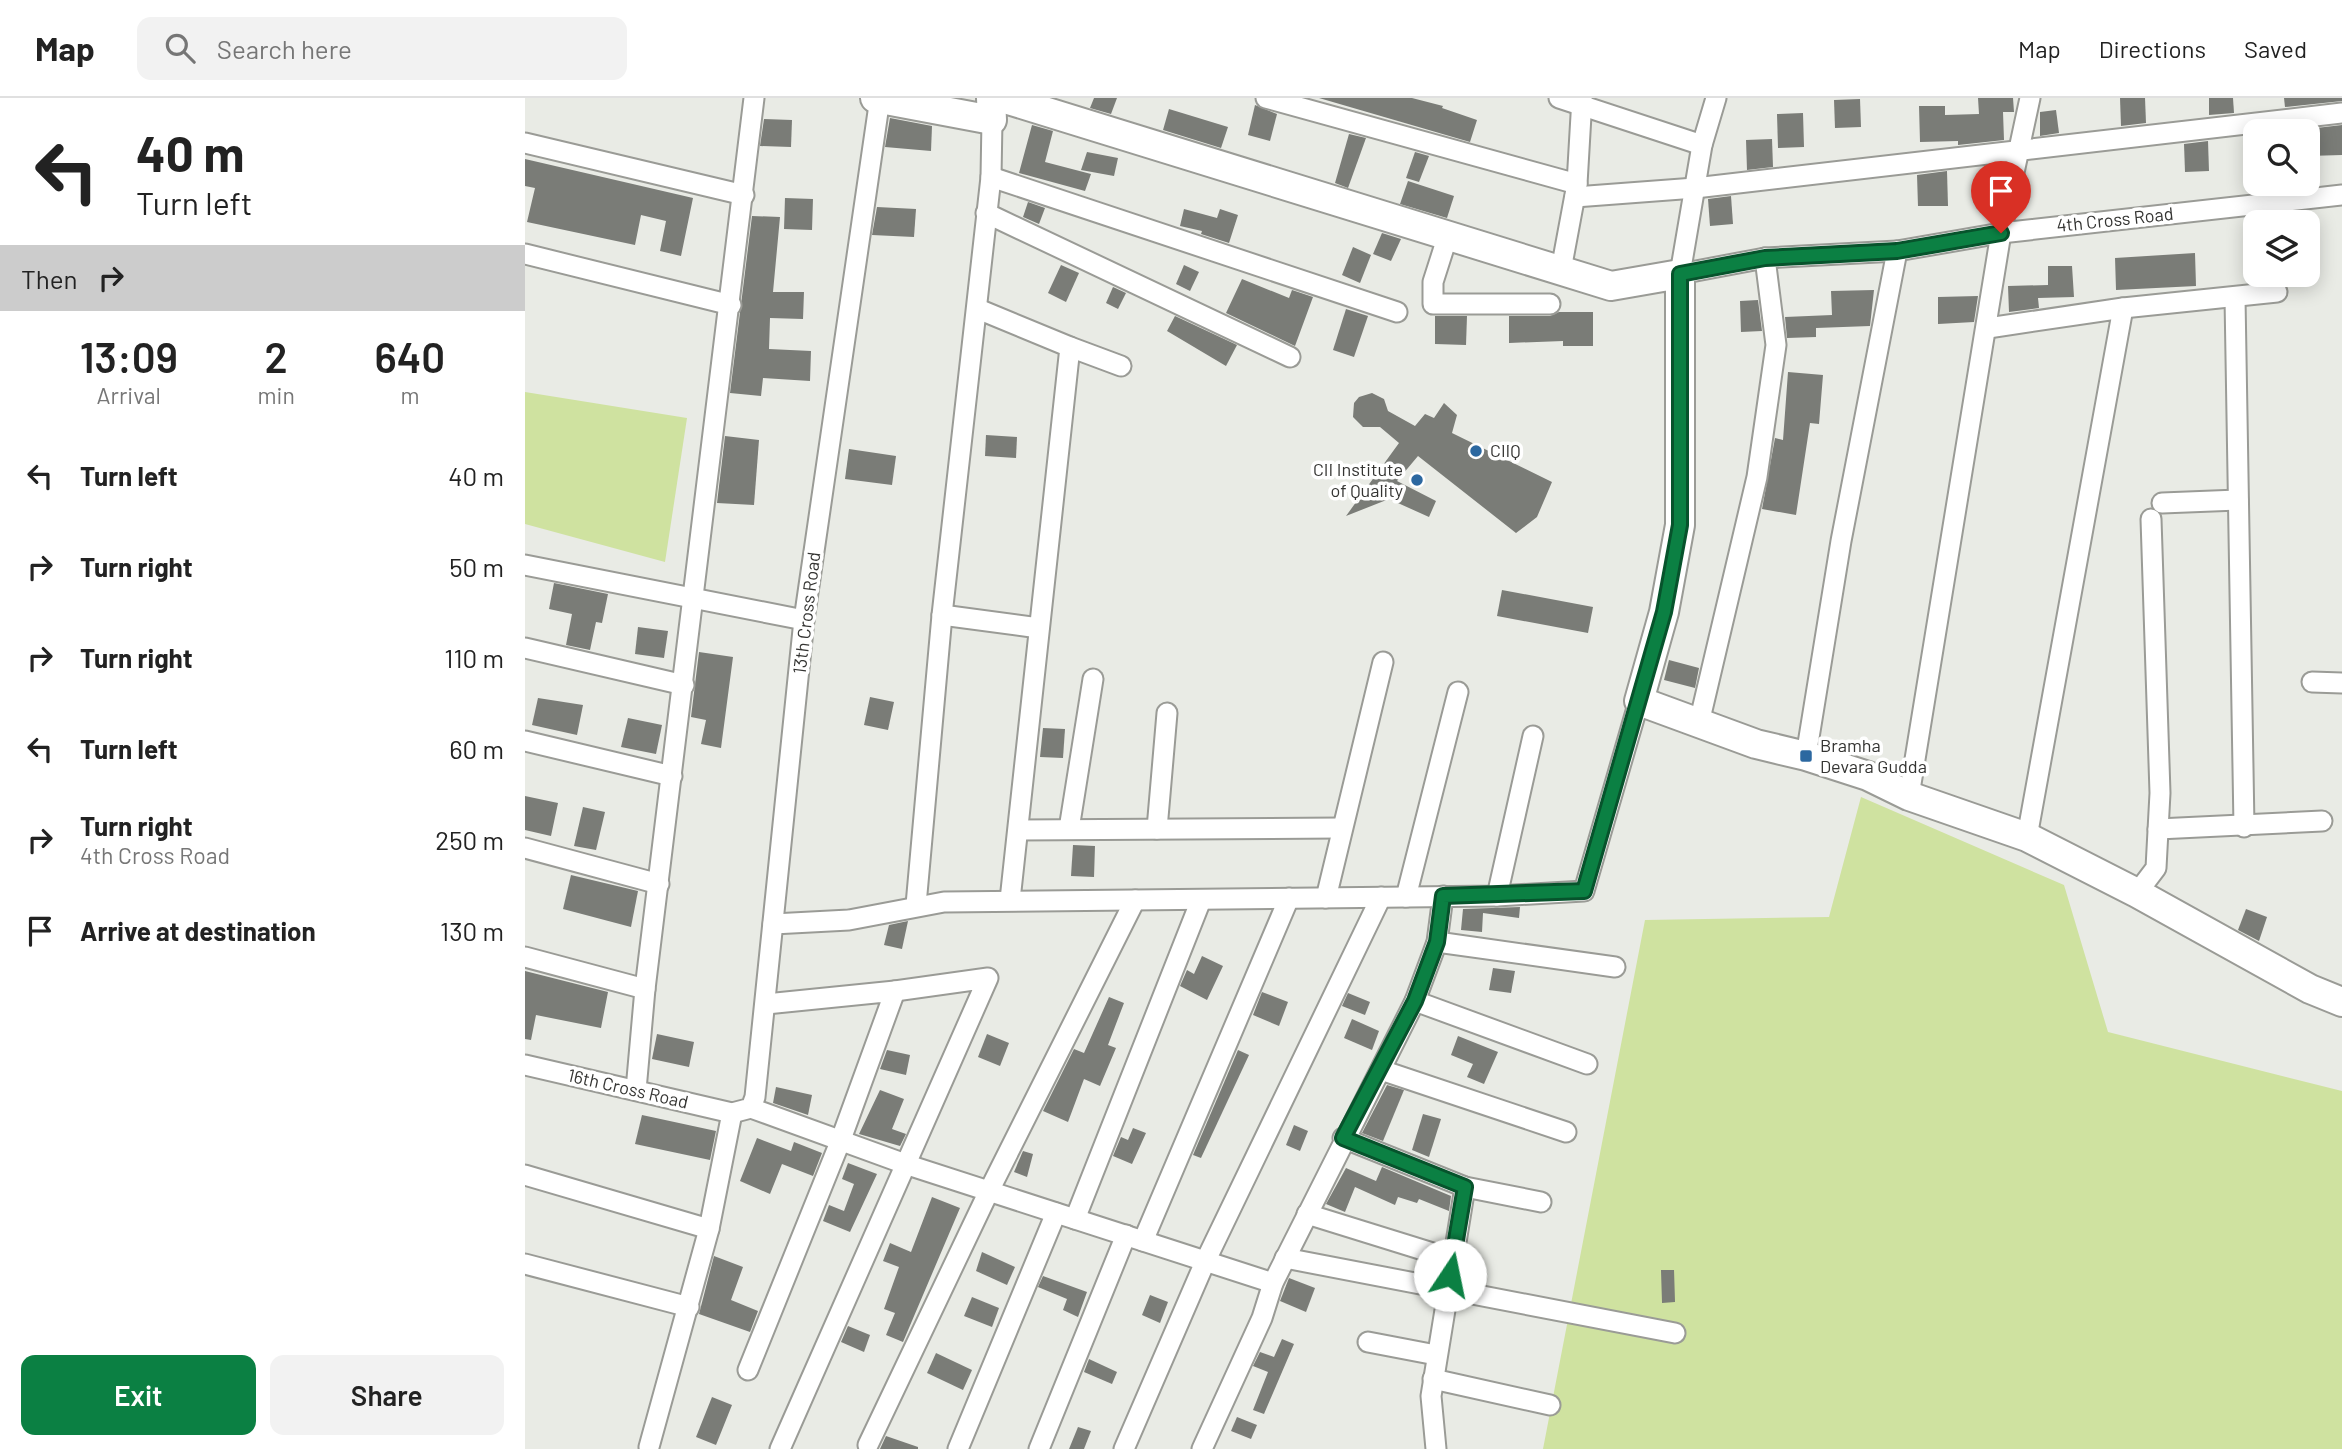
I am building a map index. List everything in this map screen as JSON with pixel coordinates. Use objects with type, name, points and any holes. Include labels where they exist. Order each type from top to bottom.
[{"type":"street","points":[[636,1090],[645,989],[731,305],[754,98]]},
{"type":"street","points":[[878,98],[995,105],[1448,235],[1611,286],[1680,274]]},
{"type":"street","name":"13th Cross Road","points":[[649,1447],[689,1307],[766,1004],[804,620],[878,98]]},
{"type":"street","points":[[1266,98],[1576,190],[1695,188],[2342,113]]},
{"type":"street","points":[[1559,98],[1582,101],[1702,145]]},
{"type":"street","points":[[773,924],[849,920],[916,905],[1010,901],[1497,896],[1584,891],[1664,612],[1680,525],[1680,274],[1702,145],[1716,98]]},
{"type":"street","points":[[1909,796],[1988,327],[2001,233],[2030,98]]},
{"type":"street","points":[[1561,270],[1576,190],[1582,101]]},
{"type":"street","points":[[916,905],[942,615],[978,309],[995,105]]},
{"type":"street","points":[[525,143],[744,195]]},
{"type":"street","points":[[991,177],[1397,312]]},
{"type":"street","name":"4th Cross Road","points":[[1680,274],[1765,258],[1897,251],[2001,233],[2342,195]]},
{"type":"street","points":[[986,213],[1290,357]]},
{"type":"street","points":[[1448,235],[1433,282],[1433,304],[1550,304]]},
{"type":"street","points":[[1806,756],[1841,541],[1897,251]]},
{"type":"street","points":[[525,254],[731,305]]},
{"type":"street","points":[[1699,723],[1739,562],[1759,464],[1776,345],[1765,258]]},
{"type":"street","points":[[1988,327],[2123,308],[2235,299],[2277,292]]},
{"type":"street","points":[[2235,299],[2244,827]]},
{"type":"street","points":[[2027,837],[2123,308]]},
{"type":"street","points":[[978,309],[1121,366]]},
{"type":"street","points":[[1010,901],[1070,347]]},
{"type":"street","points":[[2137,893],[2156,868],[2160,793],[2157,511],[2238,500]]},
{"type":"street","points":[[525,565],[694,596],[804,620]]},
{"type":"street","points":[[942,615],[1039,628]]},
{"type":"street","points":[[525,648],[684,685]]},
{"type":"street","points":[[1326,898],[1383,662]]},
{"type":"street","points":[[1069,829],[1093,679]]},
{"type":"street","points":[[2312,682],[2342,683]]},
{"type":"street","points":[[1406,897],[1458,692]]},
{"type":"street","points":[[1639,701],[1756,744],[1806,756],[1868,776],[1909,796],[2027,837],[2137,893],[2311,989],[2342,1002]]},
{"type":"street","points":[[1157,829],[1167,713]]},
{"type":"street","points":[[1497,896],[1533,736]]},
{"type":"street","points":[[525,741],[672,776]]},
{"type":"street","points":[[2158,829],[2244,827],[2322,821]]},
{"type":"street","points":[[1019,830],[1341,828]]},
{"type":"street","points":[[525,848],[659,884]]},
{"type":"street","points":[[1202,1449],[1262,1318],[1273,1283],[1343,1138],[1415,1001],[1437,942],[1443,896]]},
{"type":"street","points":[[1124,1449],[1205,1262],[1381,897]]},
{"type":"street","points":[[1039,1449],[1289,898]]},
{"type":"street","points":[[869,1445],[989,1191],[1135,900]]},
{"type":"street","points":[[1075,1219],[1201,900]]},
{"type":"street","points":[[1437,942],[1615,967]]},
{"type":"street","points":[[525,957],[645,989]]},
{"type":"street","points":[[766,1004],[988,978],[781,1449]]},
{"type":"street","points":[[748,1370],[840,1142],[895,991]]},
{"type":"street","points":[[1415,1001],[1587,1064]]},
{"type":"street","name":"16th Cross Road","points":[[525,1065],[741,1110],[1273,1283]]},
{"type":"street","points":[[1381,1070],[1566,1132]]},
{"type":"street","points":[[1343,1138],[1465,1187],[1541,1202]]},
{"type":"street","points":[[525,1175],[709,1228]]},
{"type":"street","points":[[1436,1449],[1430,1406],[1436,1355],[1465,1187]]},
{"type":"street","points":[[958,1449],[1056,1213]]},
{"type":"street","points":[[1307,1214],[1452,1259]]},
{"type":"street","points":[[1285,1258],[1447,1292],[1675,1333]]},
{"type":"street","points":[[525,1264],[689,1307]]},
{"type":"street","points":[[1368,1342],[1436,1355]]},
{"type":"street","points":[[1433,1379],[1550,1405]]},
{"type":"green space","points":[[525,392],[687,418],[665,562],[525,524]]},
{"type":"green space","points":[[1861,797],[2064,885],[2108,1032],[2342,1091],[2342,1449],[1543,1449],[1645,920],[1829,917]]},
{"type":"building","points":[[1094,98],[1117,98],[1111,114],[1090,108]]},
{"type":"building","points":[[1319,98],[1412,98],[1443,106],[1442,108],[1477,120],[1470,142]]},
{"type":"building","points":[[1978,98],[2013,98],[2014,112],[2003,112],[2004,140],[1958,145],[1958,141],[1920,142],[1919,106],[1945,106],[1945,115],[1979,114]]},
{"type":"building","points":[[2120,98],[2145,98],[2146,123],[2121,126]]},
{"type":"building","points":[[2209,98],[2233,98],[2234,113],[2209,115]]},
{"type":"building","points":[[2284,98],[2342,98],[2342,101],[2285,107]]},
{"type":"building","points":[[1860,99],[1861,127],[1835,128],[1834,100]]},
{"type":"building","points":[[1255,105],[1277,114],[1270,141],[1248,135]]},
{"type":"building","points":[[1169,109],[1228,127],[1221,148],[1163,130]]},
{"type":"building","points":[[2056,110],[2059,133],[2040,136],[2040,112]]},
{"type":"building","points":[[1803,113],[1804,147],[1778,148],[1777,114]]},
{"type":"building","points":[[890,118],[932,126],[931,151],[885,147]]},
{"type":"building","points":[[764,119],[792,120],[791,147],[760,146]]},
{"type":"building","points":[[1032,125],[1053,131],[1045,162],[1091,174],[1085,191],[1019,173]]},
{"type":"building","points":[[2342,125],[2342,155],[2320,156],[2320,128]]},
{"type":"building","points":[[1349,134],[1366,138],[1348,188],[1335,183]]},
{"type":"building","points":[[1772,139],[1773,167],[1747,170],[1746,140]]},
{"type":"building","points":[[2208,141],[2209,171],[2185,172],[2184,144]]},
{"type":"building","points":[[1087,152],[1118,158],[1114,176],[1081,170]]},
{"type":"building","points":[[1415,152],[1429,156],[1419,182],[1406,178]]},
{"type":"building","points":[[525,159],[693,198],[681,256],[660,251],[666,221],[641,215],[635,245],[527,222],[535,188],[525,186]]},
{"type":"building","points":[[1947,171],[1948,206],[1918,206],[1917,175]]},
{"type":"building","points":[[1408,181],[1454,196],[1447,218],[1400,204]]},
{"type":"building","points":[[1731,196],[1733,224],[1710,226],[1708,199]]},
{"type":"building","points":[[785,198],[813,199],[812,230],[784,229]]},
{"type":"building","points":[[1028,202],[1045,208],[1039,224],[1023,217]]},
{"type":"building","points":[[877,207],[916,209],[914,237],[872,235]]},
{"type":"building","points":[[1184,209],[1217,218],[1220,209],[1238,215],[1229,243],[1201,234],[1202,231],[1180,226]]},
{"type":"building","points":[[752,216],[780,217],[773,292],[804,292],[803,319],[770,318],[769,349],[811,351],[810,381],[763,378],[761,396],[730,393]]},
{"type":"building","points":[[1382,233],[1401,239],[1391,261],[1373,254]]},
{"type":"building","points":[[1353,247],[1371,255],[1360,283],[1342,275]]},
{"type":"building","points":[[2195,253],[2196,286],[2116,290],[2115,258]]},
{"type":"building","points":[[1061,265],[1079,273],[1066,302],[1048,293]]},
{"type":"building","points":[[1184,265],[1199,272],[1190,291],[1176,284]]},
{"type":"building","points":[[2048,266],[2072,266],[2074,297],[2038,298],[2039,308],[2009,312],[2008,286],[2048,285]]},
{"type":"building","points":[[1242,279],[1289,298],[1292,290],[1313,297],[1295,346],[1226,313]]},
{"type":"building","points":[[1113,287],[1126,293],[1118,309],[1106,303]]},
{"type":"building","points":[[1874,290],[1870,326],[1816,328],[1816,337],[1787,338],[1785,317],[1832,315],[1831,291]]},
{"type":"building","points":[[1978,296],[1974,322],[1938,324],[1938,297]]},
{"type":"building","points":[[1758,300],[1762,331],[1741,332],[1740,301]]},
{"type":"building","points":[[1346,309],[1368,316],[1354,357],[1333,350]]},
{"type":"building","points":[[1559,312],[1593,312],[1593,346],[1563,346],[1563,341],[1509,343],[1509,316],[1550,316]]},
{"type":"building","points":[[1175,316],[1237,345],[1226,366],[1167,331]]},
{"type":"building","points":[[1435,316],[1467,316],[1466,345],[1435,344]]},
{"type":"building","points":[[1788,372],[1823,375],[1819,424],[1810,423],[1796,515],[1762,509],[1775,438],[1783,440]]},
{"type":"building","points":[[1372,393],[1384,399],[1388,411],[1415,426],[1425,414],[1434,418],[1444,403],[1457,415],[1452,433],[1552,482],[1537,517],[1516,533],[1418,456],[1397,481],[1436,501],[1429,517],[1389,499],[1346,516],[1399,443],[1380,427],[1363,427],[1353,417],[1354,403],[1359,397]]},
{"type":"building","points":[[986,435],[1017,437],[1016,458],[985,456]]},
{"type":"building","points":[[725,436],[759,440],[754,505],[717,503]]},
{"type":"building","points":[[849,449],[896,456],[892,485],[845,479]]},
{"type":"building","points":[[554,583],[608,594],[602,623],[596,622],[590,650],[566,645],[572,614],[549,609]]},
{"type":"building","points":[[1502,590],[1593,607],[1588,633],[1497,616]]},
{"type":"building","points":[[638,627],[668,631],[664,658],[635,654]]},
{"type":"building","points":[[699,652],[733,657],[721,748],[701,744],[706,720],[691,717]]},
{"type":"building","points":[[1669,660],[1699,668],[1695,688],[1664,680]]},
{"type":"building","points":[[870,697],[894,702],[888,730],[864,725]]},
{"type":"building","points":[[538,698],[583,705],[577,735],[532,725]]},
{"type":"building","points":[[628,718],[662,725],[656,754],[621,747]]},
{"type":"building","points":[[1043,728],[1065,729],[1063,758],[1040,757]]},
{"type":"building","points":[[525,796],[558,803],[551,836],[525,830]]},
{"type":"building","points":[[583,807],[605,812],[596,850],[574,846]]},
{"type":"building","points":[[1073,845],[1095,846],[1094,877],[1071,876]]},
{"type":"building","points":[[571,875],[638,891],[631,927],[563,909]]},
{"type":"building","points":[[1520,907],[1519,918],[1483,913],[1482,932],[1461,930],[1463,909]]},
{"type":"building","points":[[2246,909],[2267,917],[2259,941],[2238,930]]},
{"type":"building","points":[[908,921],[902,949],[884,945],[889,925]]},
{"type":"building","points":[[1202,956],[1223,966],[1207,1000],[1180,986],[1187,970],[1194,974]]},
{"type":"building","points":[[1493,968],[1515,971],[1511,993],[1489,990]]},
{"type":"building","points":[[525,971],[608,992],[601,1028],[536,1015],[531,1040],[525,1039]]},
{"type":"building","points":[[1262,992],[1288,1002],[1279,1026],[1253,1015]]},
{"type":"building","points":[[1348,993],[1370,1002],[1365,1015],[1342,1006]]},
{"type":"building","points":[[1109,997],[1124,1003],[1108,1045],[1116,1048],[1100,1086],[1084,1079],[1068,1122],[1043,1111],[1074,1049],[1084,1053]]},
{"type":"building","points":[[1352,1019],[1379,1031],[1372,1050],[1344,1038]]},
{"type":"building","points":[[657,1034],[694,1042],[689,1067],[652,1059]]},
{"type":"building","points":[[987,1034],[1009,1043],[1000,1066],[978,1057]]},
{"type":"building","points":[[1458,1036],[1498,1052],[1484,1084],[1467,1077],[1473,1064],[1451,1055]]},
{"type":"building","points":[[887,1050],[910,1055],[906,1075],[880,1069]]},
{"type":"building","points":[[1238,1050],[1249,1055],[1201,1158],[1193,1155]]},
{"type":"building","points":[[1387,1085],[1404,1090],[1383,1141],[1362,1133]]},
{"type":"building","points":[[776,1087],[812,1095],[808,1115],[773,1103]]},
{"type":"building","points":[[880,1090],[904,1099],[892,1129],[906,1134],[900,1146],[859,1134]]},
{"type":"building","points":[[1423,1114],[1441,1119],[1429,1157],[1412,1150]]},
{"type":"building","points":[[642,1115],[716,1131],[710,1160],[635,1144]]},
{"type":"building","points":[[1294,1125],[1308,1131],[1300,1151],[1286,1145]]},
{"type":"building","points":[[1133,1128],[1146,1133],[1132,1164],[1113,1156],[1121,1137],[1128,1140]]},
{"type":"building","points":[[757,1138],[791,1151],[794,1142],[822,1153],[813,1176],[782,1164],[770,1194],[740,1181]]},
{"type":"building","points":[[1023,1151],[1033,1154],[1027,1177],[1014,1172]]},
{"type":"building","points":[[848,1163],[877,1174],[850,1232],[823,1221],[829,1205],[844,1211],[854,1184],[842,1179]]},
{"type":"building","points":[[1382,1167],[1451,1196],[1449,1211],[1419,1199],[1417,1203],[1398,1197],[1395,1205],[1355,1187],[1345,1212],[1326,1204],[1346,1168],[1376,1181]]},
{"type":"building","points":[[932,1197],[960,1208],[903,1342],[886,1335],[895,1313],[884,1309],[899,1267],[883,1261],[890,1243],[911,1252]]},
{"type":"building","points":[[982,1252],[1015,1267],[1007,1285],[976,1271]]},
{"type":"building","points":[[714,1256],[743,1267],[731,1300],[758,1311],[750,1332],[699,1314]]},
{"type":"building","points":[[1661,1270],[1674,1270],[1675,1302],[1662,1303]]},
{"type":"building","points":[[1043,1276],[1087,1292],[1078,1317],[1063,1310],[1067,1299],[1038,1287]]},
{"type":"building","points":[[1289,1278],[1315,1288],[1306,1312],[1280,1301]]},
{"type":"building","points":[[1150,1295],[1168,1302],[1160,1323],[1142,1315]]},
{"type":"building","points":[[972,1297],[999,1308],[992,1327],[964,1316]]},
{"type":"building","points":[[848,1326],[870,1335],[864,1352],[841,1342]]},
{"type":"building","points":[[1282,1339],[1294,1344],[1264,1414],[1253,1410],[1268,1372],[1253,1366],[1260,1352],[1274,1357]]},
{"type":"building","points":[[936,1353],[972,1370],[963,1390],[927,1373]]},
{"type":"building","points":[[1089,1359],[1117,1372],[1112,1384],[1084,1372]]},
{"type":"building","points":[[712,1397],[732,1405],[716,1445],[696,1437]]},
{"type":"building","points":[[1237,1417],[1257,1425],[1251,1439],[1231,1431]]},
{"type":"building","points":[[1078,1427],[1091,1431],[1084,1449],[1069,1449]]},
{"type":"building","points":[[886,1436],[918,1447],[918,1449],[880,1449]]},
{"type":"place","name":"CIIQ","points":[[1476,451]]},
{"type":"place","name":"CII Institute of Quality","points":[[1417,480]]},
{"type":"place","name":"Bramha Devara Gudda","points":[[1806,756]]},
{"type":"route","points":[[1450,1275],[1465,1187],[1343,1138],[1415,1001],[1437,942],[1443,896],[1584,891],[1664,612],[1680,525],[1680,274],[1765,258],[1897,251],[2001,233]]}]
